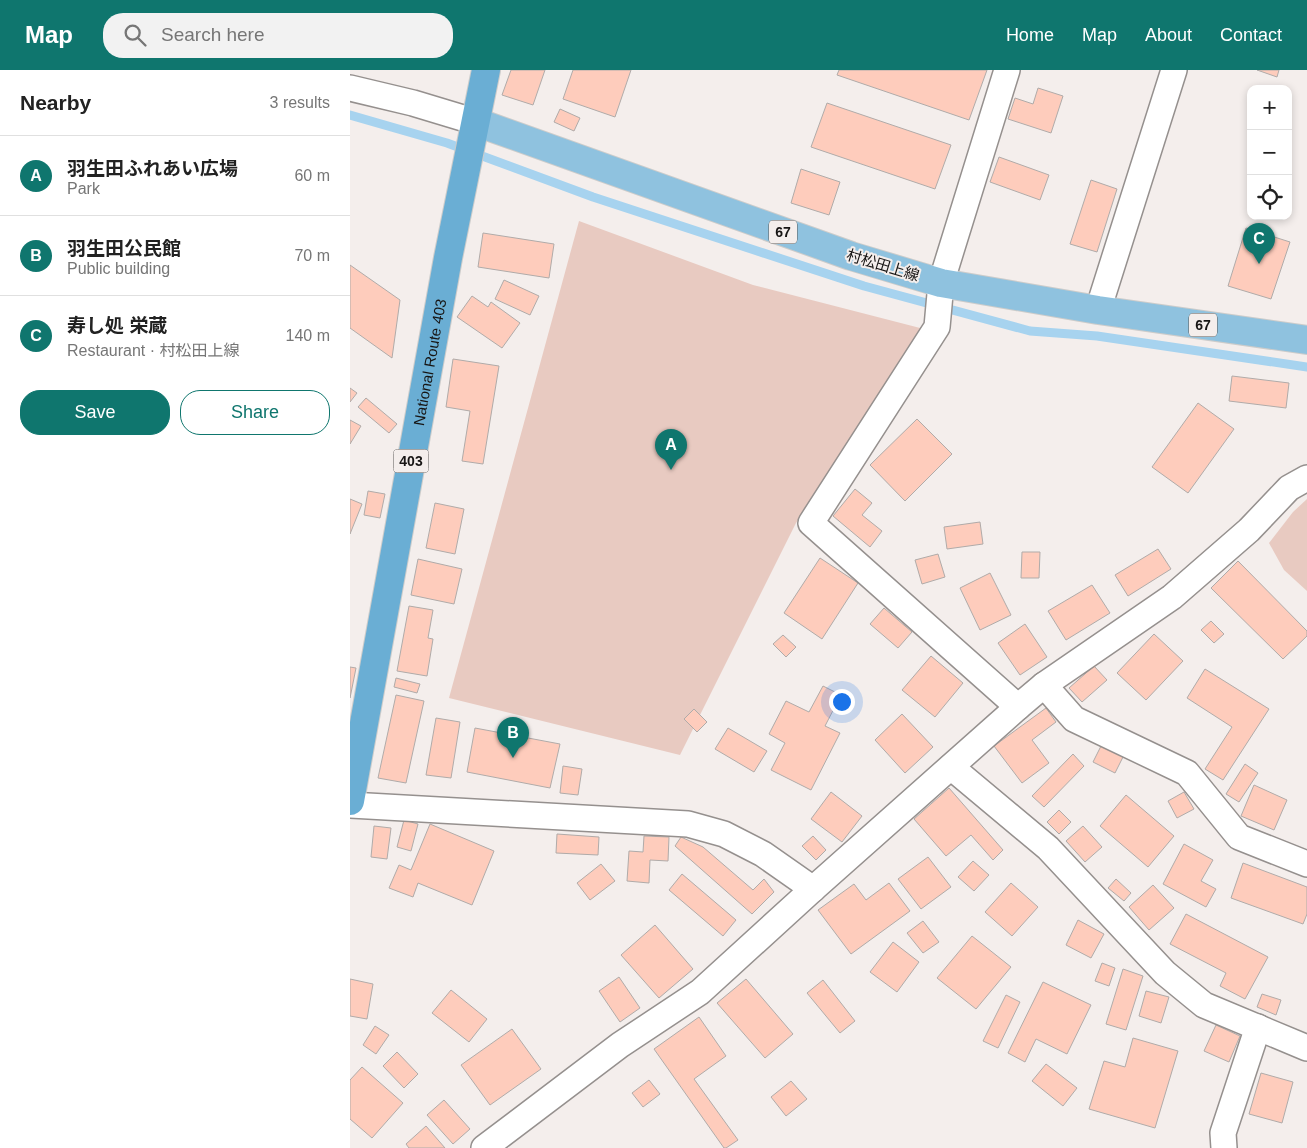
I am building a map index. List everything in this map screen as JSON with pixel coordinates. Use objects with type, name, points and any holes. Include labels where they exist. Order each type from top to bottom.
[{"type":"highway","name":"National Route 403","points":[[350,801],[448,258],[486,70]]},
{"type":"main road","name":"村松田上線","points":[[476,122],[851,256],[941,283],[1098,310],[1307,340]]},
{"type":"street","points":[[1007,70],[941,283],[937,327],[810,523],[1018,707]]},
{"type":"street","points":[[1098,310],[1174,70]]},
{"type":"street","points":[[363,83],[413,103],[476,122]]},
{"type":"street","points":[[484,1148],[620,1045],[700,992],[812,889],[1018,707],[1044,685],[1172,596],[1249,530],[1289,488],[1307,478]]},
{"type":"street","points":[[1044,685],[1074,719],[1186,773],[1239,837],[1307,864]]},
{"type":"street","points":[[951,767],[1048,848],[1164,973],[1204,1005],[1307,1048]]},
{"type":"street","points":[[350,805],[688,824],[724,834],[763,854],[812,889]]},
{"type":"street","points":[[1224,1148],[1224,1133],[1258,1027]]},
{"type":"shaded area","points":[[579,221],[753,285],[924,329],[796,523],[680,755],[449,698]]},
{"type":"shaded area","points":[[1307,499],[1307,591],[1284,570],[1269,543],[1293,512]]},
{"type":"building","points":[[511,70],[545,70],[533,105],[502,95]]},
{"type":"building","points":[[573,70],[631,70],[615,117],[563,99]]},
{"type":"building","points":[[839,70],[987,70],[969,120],[837,75]]},
{"type":"building","points":[[1257,70],[1279,70],[1277,77]]},
{"type":"building","points":[[1038,88],[1063,96],[1051,133],[1008,119],[1015,98],[1033,104]]},
{"type":"building","points":[[827,103],[951,145],[935,189],[811,147]]},
{"type":"building","points":[[560,109],[580,118],[574,131],[554,122]]},
{"type":"building","points":[[999,157],[1049,175],[1040,200],[990,182]]},
{"type":"building","points":[[801,169],[840,182],[829,215],[791,203]]},
{"type":"building","points":[[1091,180],[1117,189],[1097,252],[1070,244]]},
{"type":"building","points":[[1246,228],[1290,242],[1271,299],[1228,286]]},
{"type":"building","points":[[483,233],[554,244],[549,278],[478,267]]},
{"type":"building","points":[[350,265],[400,300],[392,358],[350,328]]},
{"type":"building","points":[[504,280],[539,296],[530,315],[495,299]]},
{"type":"building","points":[[472,296],[488,307],[491,302],[520,323],[502,348],[457,317]]},
{"type":"building","points":[[453,359],[499,366],[483,464],[462,461],[470,411],[446,407]]},
{"type":"building","points":[[1232,376],[1289,383],[1286,408],[1229,401]]},
{"type":"building","points":[[350,388],[357,393],[350,402]]},
{"type":"building","points":[[366,398],[397,424],[389,433],[358,407]]},
{"type":"building","points":[[1198,403],[1234,429],[1188,493],[1152,467]]},
{"type":"building","points":[[917,419],[952,454],[905,501],[870,465]]},
{"type":"building","points":[[350,420],[361,426],[350,444]]},
{"type":"building","points":[[855,489],[872,503],[862,515],[882,531],[870,547],[833,516]]},
{"type":"building","points":[[368,491],[385,494],[380,518],[364,515]]},
{"type":"building","points":[[350,499],[362,504],[350,534]]},
{"type":"building","points":[[435,503],[464,509],[455,554],[426,548]]},
{"type":"building","points":[[980,522],[983,544],[947,549],[944,527]]},
{"type":"building","points":[[1158,549],[1171,569],[1128,596],[1115,575]]},
{"type":"building","points":[[1022,552],[1040,552],[1039,578],[1021,578]]},
{"type":"building","points":[[938,554],[945,577],[922,584],[915,560]]},
{"type":"building","points":[[820,558],[858,583],[822,639],[784,613]]},
{"type":"building","points":[[418,559],[462,569],[454,604],[411,595]]},
{"type":"building","points":[[1238,561],[1307,631],[1307,636],[1283,659],[1211,588]]},
{"type":"building","points":[[990,573],[1011,615],[980,630],[960,588]]},
{"type":"building","points":[[1092,585],[1110,613],[1066,640],[1048,611]]},
{"type":"building","points":[[409,606],[433,610],[428,638],[433,639],[427,676],[397,671]]},
{"type":"building","points":[[884,608],[912,632],[898,648],[870,624]]},
{"type":"building","points":[[1211,621],[1224,634],[1214,643],[1201,630]]},
{"type":"building","points":[[1025,624],[1047,657],[1020,675],[998,643]]},
{"type":"building","points":[[1154,634],[1183,661],[1146,700],[1117,673]]},
{"type":"building","points":[[783,635],[796,647],[786,657],[773,644]]},
{"type":"building","points":[[931,656],[963,683],[935,717],[902,690]]},
{"type":"building","points":[[1094,666],[1107,680],[1082,702],[1069,688]]},
{"type":"building","points":[[350,667],[356,668],[350,698]]},
{"type":"building","points":[[1205,669],[1269,709],[1223,780],[1205,769],[1232,727],[1187,698]]},
{"type":"building","points":[[396,678],[420,684],[417,693],[394,687]]},
{"type":"building","points":[[823,686],[841,695],[825,726],[840,733],[811,790],[771,770],[785,743],[769,734],[786,701],[809,712]]},
{"type":"building","points":[[396,695],[424,701],[406,783],[378,778]]},
{"type":"building","points":[[1046,708],[1056,722],[1032,740],[1049,763],[1022,783],[994,746]]},
{"type":"building","points":[[694,709],[707,722],[697,732],[684,719]]},
{"type":"building","points":[[902,714],[933,747],[905,773],[875,740]]},
{"type":"building","points":[[436,718],[460,722],[451,778],[426,775]]},
{"type":"building","points":[[475,728],[560,744],[550,788],[467,772]]},
{"type":"building","points":[[728,728],[767,751],[754,772],[715,749]]},
{"type":"building","points":[[1102,744],[1124,755],[1115,773],[1093,762]]},
{"type":"building","points":[[1073,754],[1084,766],[1044,807],[1032,796]]},
{"type":"building","points":[[1245,764],[1258,773],[1239,802],[1226,794]]},
{"type":"building","points":[[563,766],[582,769],[578,795],[560,793]]},
{"type":"building","points":[[1254,785],[1287,800],[1274,830],[1241,816]]},
{"type":"building","points":[[949,788],[1003,850],[993,860],[971,835],[946,856],[914,819]]},
{"type":"building","points":[[831,792],[862,816],[842,842],[811,819]]},
{"type":"building","points":[[1184,792],[1194,809],[1177,818],[1168,801]]},
{"type":"building","points":[[1126,795],[1174,836],[1148,867],[1100,826]]},
{"type":"building","points":[[1059,810],[1071,822],[1059,834],[1047,822]]},
{"type":"building","points":[[404,820],[418,824],[411,851],[397,847]]},
{"type":"building","points":[[430,824],[494,851],[472,905],[418,883],[413,897],[389,888],[399,865],[411,870]]},
{"type":"building","points":[[374,826],[391,828],[387,859],[371,857]]},
{"type":"building","points":[[1083,826],[1102,847],[1085,862],[1066,841]]},
{"type":"building","points":[[557,834],[599,837],[598,855],[556,853]]},
{"type":"building","points":[[644,836],[669,837],[668,861],[650,860],[649,883],[627,881],[629,851],[643,852]]},
{"type":"building","points":[[813,836],[826,850],[816,860],[802,846]]},
{"type":"building","points":[[681,837],[703,847],[753,890],[764,879],[774,892],[752,914],[675,846]]},
{"type":"building","points":[[1184,844],[1213,860],[1201,881],[1216,889],[1206,907],[1163,884]]},
{"type":"building","points":[[928,857],[951,887],[921,909],[898,879]]},
{"type":"building","points":[[973,861],[989,875],[974,891],[958,877]]},
{"type":"building","points":[[1243,863],[1307,887],[1307,914],[1303,924],[1231,898]]},
{"type":"building","points":[[601,864],[615,881],[590,900],[577,883]]},
{"type":"building","points":[[682,874],[736,920],[723,936],[669,890]]},
{"type":"building","points":[[1116,879],[1131,893],[1124,901],[1108,888]]},
{"type":"building","points":[[889,883],[910,911],[851,954],[818,910],[854,884],[866,900]]},
{"type":"building","points":[[1011,883],[1038,907],[1012,936],[985,912]]},
{"type":"building","points":[[1153,885],[1174,908],[1149,930],[1129,907]]},
{"type":"building","points":[[1186,914],[1268,957],[1245,999],[1220,986],[1226,973],[1170,944]]},
{"type":"building","points":[[1078,920],[1104,934],[1091,958],[1066,945]]},
{"type":"building","points":[[923,921],[939,942],[923,953],[907,933]]},
{"type":"building","points":[[655,925],[693,969],[659,998],[621,955]]},
{"type":"building","points":[[972,936],[1011,967],[976,1009],[937,978]]},
{"type":"building","points":[[893,942],[919,962],[897,992],[870,972]]},
{"type":"building","points":[[1102,963],[1115,968],[1109,986],[1095,981]]},
{"type":"building","points":[[1123,969],[1143,976],[1126,1030],[1106,1024]]},
{"type":"building","points":[[619,977],[640,1008],[620,1022],[599,991]]},
{"type":"building","points":[[350,979],[373,984],[367,1019],[350,1016]]},
{"type":"building","points":[[746,979],[793,1034],[765,1058],[717,1003]]},
{"type":"building","points":[[823,980],[855,1021],[840,1033],[807,993]]},
{"type":"building","points":[[1043,982],[1091,1005],[1067,1054],[1036,1039],[1025,1062],[1008,1053]]},
{"type":"building","points":[[451,990],[487,1019],[469,1042],[432,1013]]},
{"type":"building","points":[[1146,991],[1169,997],[1161,1023],[1139,1016]]},
{"type":"building","points":[[1262,994],[1281,1000],[1276,1015],[1257,1007]]},
{"type":"building","points":[[1006,995],[1020,1002],[998,1048],[983,1041]]},
{"type":"building","points":[[699,1017],[726,1056],[694,1079],[738,1140],[726,1148],[724,1148],[654,1049]]},
{"type":"building","points":[[1216,1025],[1240,1036],[1229,1062],[1204,1051]]},
{"type":"building","points":[[375,1026],[389,1035],[376,1054],[363,1045]]},
{"type":"building","points":[[512,1029],[541,1069],[490,1105],[461,1065]]},
{"type":"building","points":[[1133,1038],[1178,1051],[1155,1128],[1089,1109],[1104,1061],[1125,1067]]},
{"type":"building","points":[[397,1052],[418,1074],[404,1088],[383,1066]]},
{"type":"building","points":[[1046,1064],[1077,1088],[1063,1106],[1032,1081]]},
{"type":"building","points":[[362,1067],[403,1103],[372,1138],[350,1119],[350,1080]]},
{"type":"building","points":[[1261,1073],[1293,1082],[1282,1123],[1249,1114]]},
{"type":"building","points":[[649,1080],[660,1094],[643,1107],[632,1093]]},
{"type":"building","points":[[791,1081],[807,1099],[786,1116],[771,1097]]},
{"type":"building","points":[[444,1100],[470,1129],[453,1144],[427,1115]]},
{"type":"building","points":[[426,1126],[445,1148],[409,1148],[406,1144]]},
{"type":"waterway","points":[[350,115],[447,143],[593,197],[864,286],[1030,331],[1097,336],[1307,367]]},
{"type":"place","name":"寿し処 栄蔵","points":[[1259,264]]},
{"type":"place","name":"羽生田ふれあい広場","points":[[671,470]]},
{"type":"place","name":"羽生田公民館","points":[[513,758]]}]
